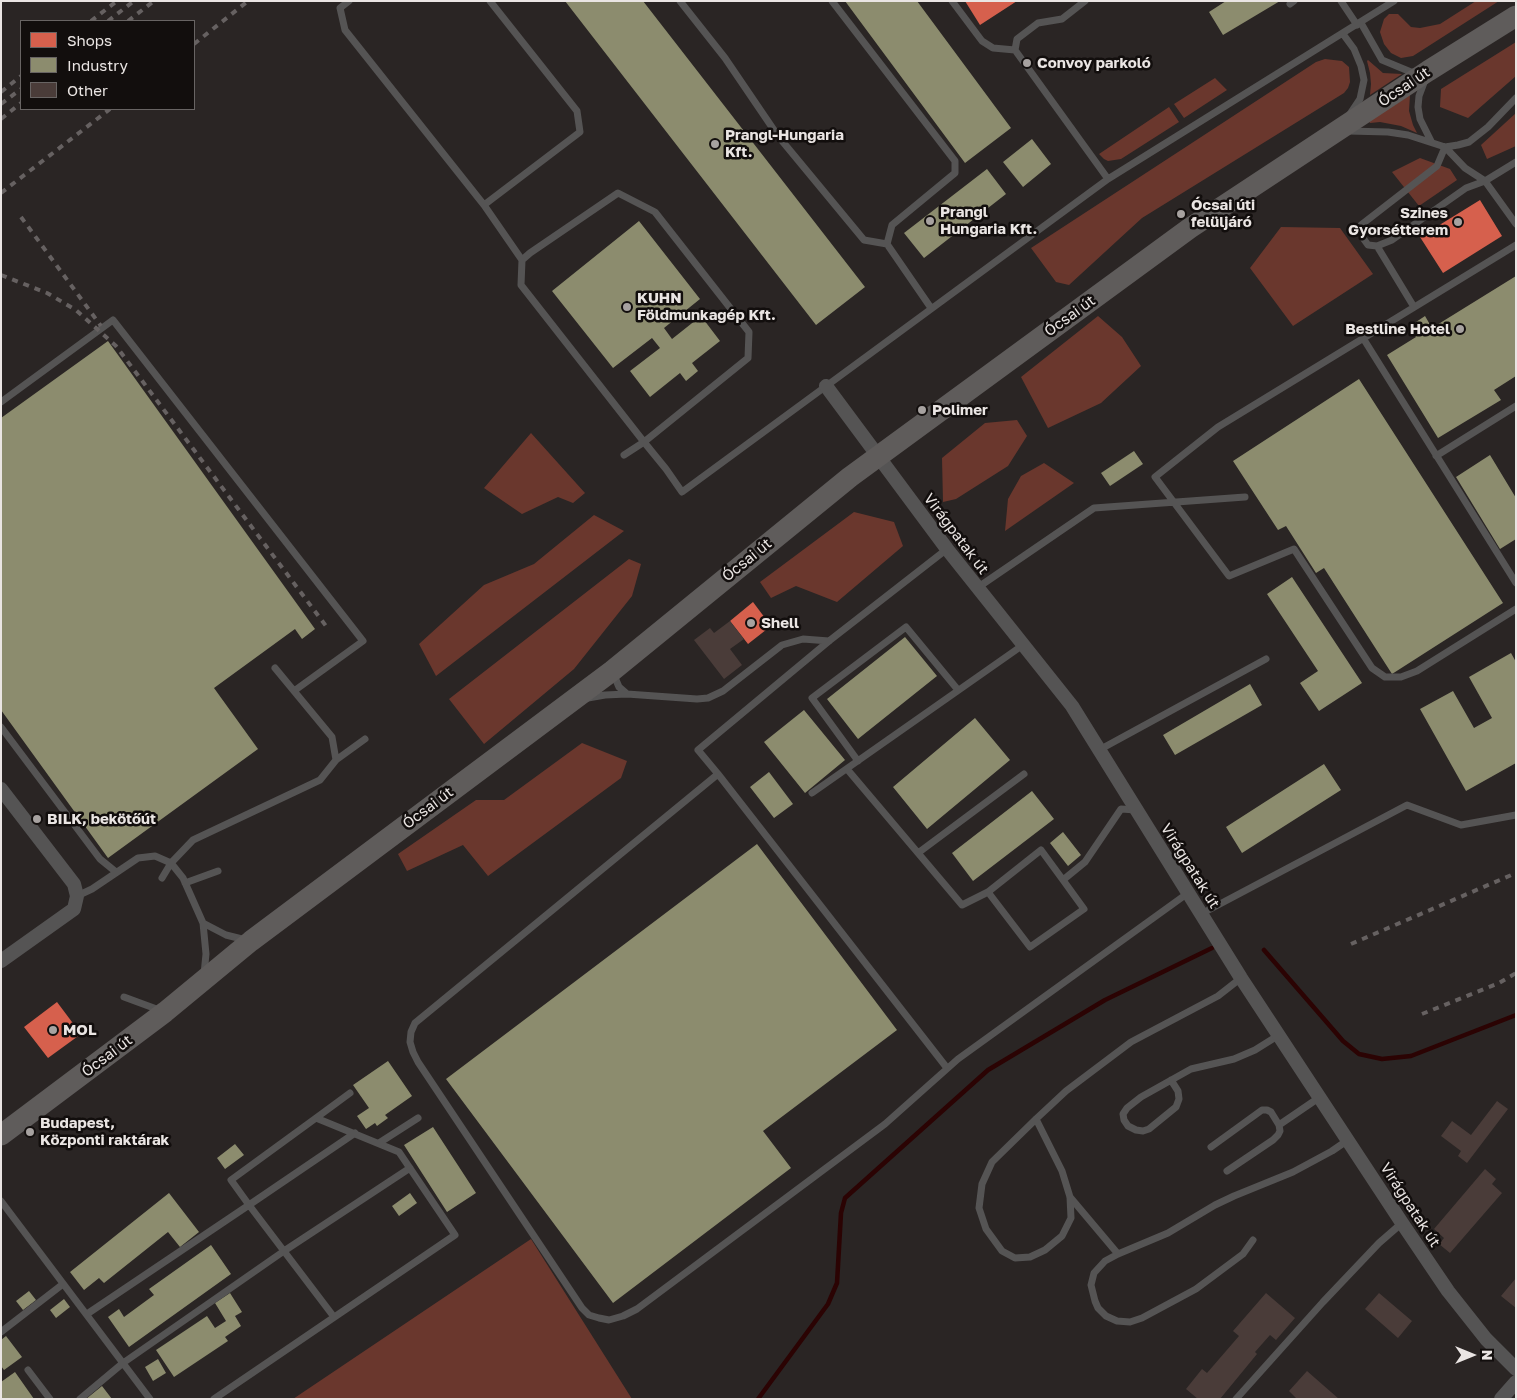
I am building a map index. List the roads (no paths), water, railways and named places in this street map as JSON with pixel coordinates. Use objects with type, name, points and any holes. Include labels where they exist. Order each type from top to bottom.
[{"type":"main road","name":"Ócsai út","points":[[4,1128],[165,1012],[251,941],[612,671],[850,477],[1190,228],[1428,71],[1516,16]]},
{"type":"street","name":"Virágpatak út","points":[[826,386],[947,550],[1072,706],[1241,978],[1402,1223],[1448,1291],[1486,1339],[1516,1369]]},
{"type":"street","points":[[1,789],[74,884],[77,896],[74,909],[1,961]]},
{"type":"street","points":[[1501,1399],[1516,1382]]},
{"type":"lane","points":[[349,1],[340,8],[345,30],[484,206],[522,260],[521,285],[682,492],[1108,179],[1394,1]]},
{"type":"lane","points":[[484,206],[580,132],[577,111],[490,1]]},
{"type":"lane","points":[[680,1],[725,58],[778,136],[864,240],[887,244],[931,308]]},
{"type":"lane","points":[[832,1],[955,161],[955,173],[892,225],[887,244]]},
{"type":"lane","points":[[952,1],[982,41],[993,48],[1015,50]]},
{"type":"lane","points":[[1085,1],[1062,18],[1038,23],[1017,39],[1015,50],[1108,179]]},
{"type":"lane","points":[[1341,1],[1359,24],[1382,60],[1411,72],[1428,71],[1419,96],[1418,107],[1420,119],[1431,141]]},
{"type":"lane","points":[[1338,132],[1360,99],[1364,80],[1354,49],[1343,34]]},
{"type":"lane","points":[[1445,147],[1458,146],[1469,142],[1488,127],[1516,98]]},
{"type":"lane","points":[[1338,132],[1388,132],[1431,141],[1445,147],[1465,168],[1484,181],[1516,224]]},
{"type":"lane","points":[[1445,147],[1437,166],[1361,225],[1363,238],[1368,245],[1377,246],[1392,240],[1466,188],[1484,181],[1516,162]]},
{"type":"lane","points":[[522,260],[618,193],[655,212],[749,332],[748,358],[644,442],[624,455]]},
{"type":"lane","points":[[1516,244],[1218,427],[1155,477],[1229,576],[1294,549],[1372,668],[1385,676],[1401,676],[1417,671],[1516,609]]},
{"type":"lane","points":[[1377,246],[1414,306]]},
{"type":"lane","points":[[1,402],[113,320],[362,641],[294,691]]},
{"type":"lane","points":[[1363,338],[1516,583]]},
{"type":"lane","points":[[1436,456],[1516,406]]},
{"type":"lane","points":[[977,588],[1094,508],[1245,497]]},
{"type":"lane","points":[[947,550],[829,641],[698,750],[947,1068]]},
{"type":"lane","points":[[858,760],[812,698],[906,627],[958,690]]},
{"type":"lane","points":[[524,736],[589,697],[605,694],[627,694],[686,699],[708,698],[723,691],[782,645],[803,639],[829,641]]},
{"type":"lane","points":[[812,793],[1023,644]]},
{"type":"lane","points":[[1099,750],[1266,659]]},
{"type":"lane","points":[[275,668],[332,737],[336,760]]},
{"type":"lane","points":[[612,671],[619,687],[627,694]]},
{"type":"lane","points":[[1,727],[100,859],[116,872]]},
{"type":"lane","points":[[162,878],[171,863],[193,840],[320,780],[336,760],[365,739]]},
{"type":"lane","points":[[847,769],[962,905],[988,892],[1040,850],[1084,909],[1030,948],[988,892]]},
{"type":"lane","points":[[718,774],[415,1023],[411,1032],[410,1042],[418,1062],[582,1308],[589,1315],[609,1320],[637,1309],[884,1124],[958,1058],[1188,893]]},
{"type":"lane","points":[[918,854],[1024,774]]},
{"type":"lane","points":[[1201,914],[1407,805],[1461,826],[1516,815]]},
{"type":"lane","points":[[1063,880],[1085,862],[1121,809],[1137,810]]},
{"type":"lane","points":[[77,896],[138,858],[155,856],[171,863],[185,883],[203,923],[206,954],[203,979]]},
{"type":"lane","points":[[185,883],[218,870]]},
{"type":"lane","points":[[203,923],[226,935],[251,941]]},
{"type":"lane","points":[[1036,1119],[1062,1171],[1070,1197],[1071,1218],[1062,1236],[1045,1250],[1030,1257],[1015,1258],[1002,1251],[986,1229],[979,1208],[982,1184],[992,1162],[1036,1119],[1066,1091],[1131,1042],[1218,996],[1241,978]]},
{"type":"lane","points":[[124,997],[165,1012]]},
{"type":"lane","points":[[1171,1080],[1178,1091],[1179,1099],[1176,1108],[1149,1129],[1143,1131],[1136,1130],[1128,1126],[1123,1114],[1127,1108],[1141,1097],[1171,1080],[1195,1067],[1234,1059],[1255,1050],[1279,1034]]},
{"type":"lane","points":[[334,1317],[231,1180],[350,1093]]},
{"type":"lane","points":[[1279,1125],[1320,1097]]},
{"type":"lane","points":[[1211,1147],[1262,1110],[1271,1112],[1279,1125],[1278,1136],[1227,1171]]},
{"type":"lane","points":[[214,1399],[454,1235],[399,1152],[316,1118]]},
{"type":"lane","points":[[379,1143],[418,1118]]},
{"type":"lane","points":[[87,1314],[355,1133]]},
{"type":"lane","points":[[1253,1240],[1243,1254],[1196,1289],[1156,1311],[1130,1322],[1117,1321],[1106,1316],[1098,1308],[1091,1285],[1094,1274],[1105,1261],[1168,1233],[1234,1196],[1293,1172],[1332,1152],[1348,1140]]},
{"type":"lane","points":[[80,1399],[123,1363],[284,1251],[410,1168]]},
{"type":"lane","points":[[1070,1197],[1118,1254]]},
{"type":"lane","points":[[1,1201],[150,1399]]},
{"type":"lane","points":[[1236,1399],[1322,1302],[1379,1243],[1402,1223]]},
{"type":"lane","points":[[1,1332],[64,1284]]},
{"type":"lane","points":[[28,1370],[50,1399]]},
{"type":"waterway","points":[[758,1399],[828,1304],[837,1283],[841,1213],[845,1198],[988,1070],[1105,1000],[1212,948]]},
{"type":"waterway","points":[[1264,950],[1343,1041],[1359,1054],[1382,1059],[1411,1056],[1516,1015]]},
{"type":"railway","points":[[92,20],[117,1]]},
{"type":"railway","points":[[109,20],[134,1]]},
{"type":"railway","points":[[129,20],[154,1]]},
{"type":"railway","points":[[195,43],[248,1]]},
{"type":"railway","points":[[1,92],[20,77]]},
{"type":"railway","points":[[1,104],[20,90]]},
{"type":"railway","points":[[1,119],[20,104]]},
{"type":"railway","points":[[1,193],[109,110]]},
{"type":"railway","points":[[21,217],[101,326]]},
{"type":"railway","points":[[1,275],[47,293],[76,310],[116,346],[326,626]]},
{"type":"railway","points":[[1351,944],[1516,873]]},
{"type":"railway","points":[[1422,1014],[1499,983],[1516,973]]},
{"type":"place","name":"Convoy parkoló","points":[[1027,63]]},
{"type":"place","name":"Prangl-Hungaria Kft.","points":[[715,144]]},
{"type":"place","name":"Ócsai úti felüljáró","points":[[1181,214]]},
{"type":"place","name":"Prangl Hungaria Kft.","points":[[930,221]]},
{"type":"place","name":"Szines Gyorsétterem","points":[[1458,222]]},
{"type":"place","name":"KUHN Földmunkagép Kft.","points":[[627,307]]},
{"type":"place","name":"Bestline Hotel","points":[[1460,329]]},
{"type":"place","name":"Polimer","points":[[922,410]]},
{"type":"place","name":"Shell","points":[[751,623]]},
{"type":"place","name":"BILK, bekötőút","points":[[37,819]]},
{"type":"place","name":"MOL","points":[[53,1030]]},
{"type":"place","name":"Budapest, Központi raktárak","points":[[30,1132]]}]
